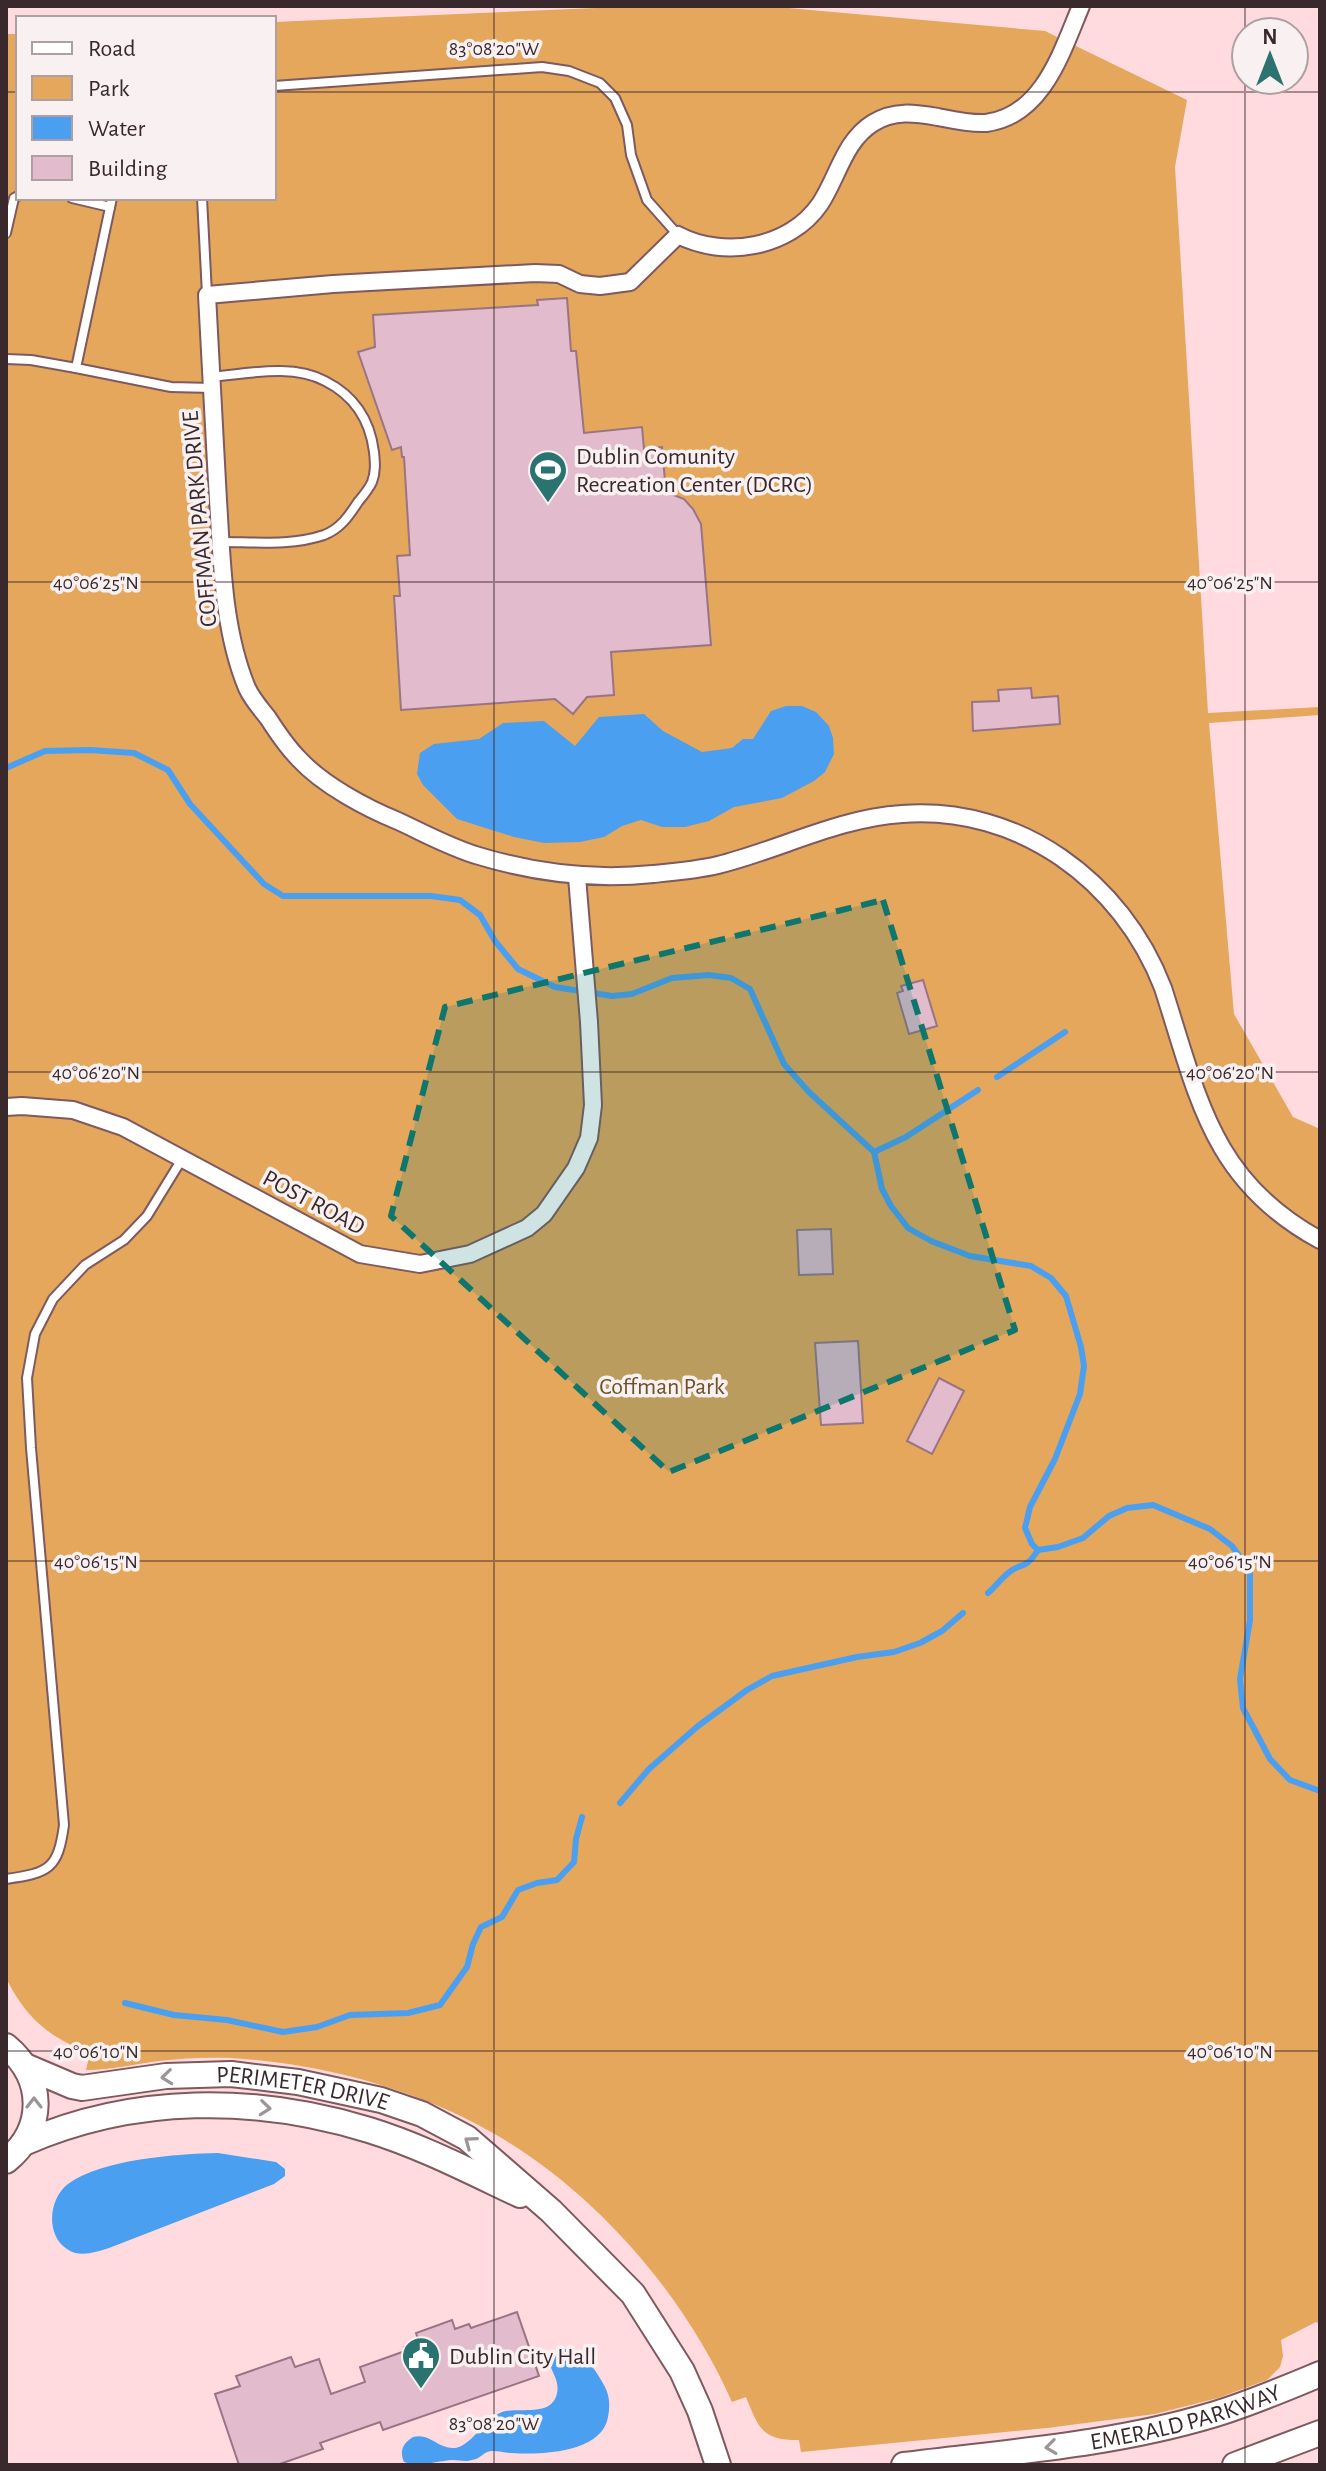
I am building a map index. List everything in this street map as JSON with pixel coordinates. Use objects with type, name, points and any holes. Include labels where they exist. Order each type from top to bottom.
[{"type":"main road","points":[[6,2046],[25,2066],[33,2082],[36,2102],[33,2125],[24,2143],[6,2161]]},
{"type":"main road","name":"PERIMETER DRIVE","points":[[25,2066],[82,2088],[166,2076],[231,2074],[298,2082],[381,2100],[422,2114],[467,2138],[551,2211],[633,2294],[682,2371],[700,2411],[718,2465]]},
{"type":"main road","name":"PERIMETER DRIVE","points":[[24,2143],[110,2114],[158,2107],[200,2104],[281,2110],[372,2131],[482,2177],[551,2211]]},
{"type":"main road","name":"EMERALD PARKWAY","points":[[904,2465],[1073,2444],[1155,2429],[1254,2402],[1320,2374]]},
{"type":"main road","points":[[1235,2465],[1320,2433]]},
{"type":"street","points":[[207,295],[333,284],[535,273],[559,274],[580,284],[600,286],[630,282],[678,235],[695,244],[727,247],[760,245],[783,236],[805,222],[821,203],[844,155],[870,125],[890,114],[913,113],[987,123],[1009,116],[1029,104],[1041,90],[1081,6]]},
{"type":"street","name":"COFFMAN PARK DRIVE","points":[[207,295],[223,585],[233,639],[248,690],[300,761],[341,792],[386,816],[477,856],[577,877],[651,874],[716,866],[854,822],[901,813],[951,814],[993,823],[1071,863],[1123,913],[1155,968],[1208,1125],[1224,1153],[1265,1202],[1320,1240]]},
{"type":"street","name":"POST ROAD","points":[[6,1107],[73,1110],[123,1127],[360,1254],[420,1264],[470,1254],[527,1228],[544,1214],[576,1168],[589,1138],[593,1105],[577,877]]},
{"type":"lane","points":[[276,86],[542,67],[569,71],[600,83],[615,98],[627,125],[631,155],[647,200],[678,235]]},
{"type":"lane","points":[[6,233],[16,197]]},
{"type":"lane","points":[[202,200],[207,295]]},
{"type":"lane","points":[[76,368],[111,202]]},
{"type":"lane","points":[[6,359],[31,360],[171,387],[270,372],[303,372],[325,380],[344,392],[362,411],[371,431],[376,469],[372,482],[352,512],[338,527],[307,540],[221,542]]},
{"type":"lane","points":[[6,1879],[34,1875],[49,1868],[61,1849],[64,1825],[31,1448],[27,1378],[35,1334],[53,1299],[64,1287],[85,1265],[124,1240],[147,1216],[182,1159]]},
{"type":"highlighted area","points":[[883,900],[1015,1330],[669,1472],[391,1216],[445,1007]]},
{"type":"green space","name":"Coffman Park","points":[[643,6],[766,6],[1045,31],[1187,100],[1175,167],[1208,713],[1320,707],[1320,715],[1209,723],[1234,1014],[1293,1117],[1320,1129],[1320,2324],[1316,2322],[1281,2340],[1283,2356],[1280,2367],[1267,2380],[1218,2398],[1155,2414],[801,2452],[799,2440],[769,2435],[759,2425],[746,2397],[732,2402],[689,2323],[633,2249],[567,2185],[493,2133],[432,2103],[399,2091],[300,2066],[205,2058],[86,2070],[90,2053],[50,2033],[30,2015],[6,1978],[6,34],[16,34],[16,200],[276,200],[276,22]]},
{"type":"water","points":[[786,706],[802,706],[816,712],[829,726],[834,754],[825,772],[782,798],[734,807],[709,821],[685,827],[662,827],[641,820],[622,826],[604,837],[580,842],[544,843],[457,819],[423,785],[417,774],[420,753],[434,744],[479,739],[503,723],[544,721],[575,746],[599,717],[644,714],[663,731],[702,752],[732,748],[743,739],[753,739],[771,711]]},
{"type":"water","points":[[218,2153],[276,2162],[285,2169],[285,2176],[274,2184],[99,2251],[72,2252],[55,2235],[52,2216],[57,2198],[68,2184],[83,2176],[120,2163]]},
{"type":"water","points":[[566,2349],[590,2364],[608,2394],[608,2417],[603,2429],[594,2438],[582,2445],[553,2452],[524,2454],[493,2451],[470,2461],[404,2462],[403,2448],[413,2437],[424,2437],[447,2447],[459,2447],[502,2412],[545,2408],[551,2404],[558,2387],[548,2358]]},
{"type":"building","name":"Dublin Comunity Recreation Center (DCRC)","points":[[567,298],[571,351],[576,351],[584,433],[642,427],[644,449],[662,447],[666,492],[684,499],[701,524],[711,645],[611,652],[614,695],[587,697],[573,714],[555,699],[401,710],[394,596],[400,596],[397,556],[410,555],[404,457],[401,447],[392,450],[358,352],[375,347],[373,315],[538,305],[537,300]]},
{"type":"building","points":[[1031,688],[1032,698],[1058,696],[1060,724],[973,731],[972,702],[999,701],[998,690]]},
{"type":"building","points":[[923,980],[937,1026],[909,1034],[897,993],[903,991],[901,986]]},
{"type":"building","points":[[831,1229],[833,1274],[799,1275],[797,1230]]},
{"type":"building","points":[[858,1341],[863,1423],[821,1425],[815,1343]]},
{"type":"building","points":[[939,1378],[964,1391],[932,1454],[907,1441]]},
{"type":"building","name":"Dublin City Hall","points":[[517,2312],[539,2376],[383,2430],[380,2422],[320,2443],[323,2449],[277,2465],[239,2465],[215,2394],[240,2386],[236,2376],[291,2357],[295,2367],[319,2359],[331,2394],[365,2382],[360,2367],[405,2351],[404,2347],[419,2342],[416,2333],[452,2320],[455,2329],[469,2324],[471,2328]]},
{"type":"waterway","points":[[6,768],[45,751],[134,753],[168,770],[190,804],[264,884],[283,896],[431,896],[460,900],[480,915],[495,941],[518,969],[555,987],[612,996],[632,994],[672,978],[709,975],[731,978],[750,989],[784,1064],[809,1092],[874,1152],[882,1189],[908,1228],[970,1256],[1031,1266],[1051,1278],[1066,1296],[1084,1366],[1080,1394],[1055,1459],[1030,1507],[1025,1528],[1032,1544],[1038,1550],[1058,1547],[1083,1538],[1109,1516],[1127,1508],[1153,1505],[1210,1529],[1232,1546],[1250,1570],[1250,1620],[1240,1679],[1243,1708],[1270,1759],[1290,1780],[1320,1791]]},
{"type":"waterway","points":[[997,1077],[1065,1032]]},
{"type":"waterway","points":[[874,1152],[906,1137],[978,1090]]},
{"type":"waterway","points":[[988,1593],[1004,1576],[1026,1564],[1038,1550]]},
{"type":"waterway","points":[[620,1803],[649,1769],[698,1726],[772,1676],[894,1652],[942,1631],[963,1613]]},
{"type":"waterway","points":[[125,2003],[174,2015],[227,2020],[283,2032],[317,2027],[350,2015],[408,2013],[440,2005],[467,1967],[481,1927],[502,1917],[518,1890],[557,1880],[574,1862],[582,1817]]},
{"type":"place","name":"Dublin Comunity Recreation Center (DCRC)","points":[[548,504]]},
{"type":"place","name":"Dublin City Hall","points":[[421,2390]]}]
